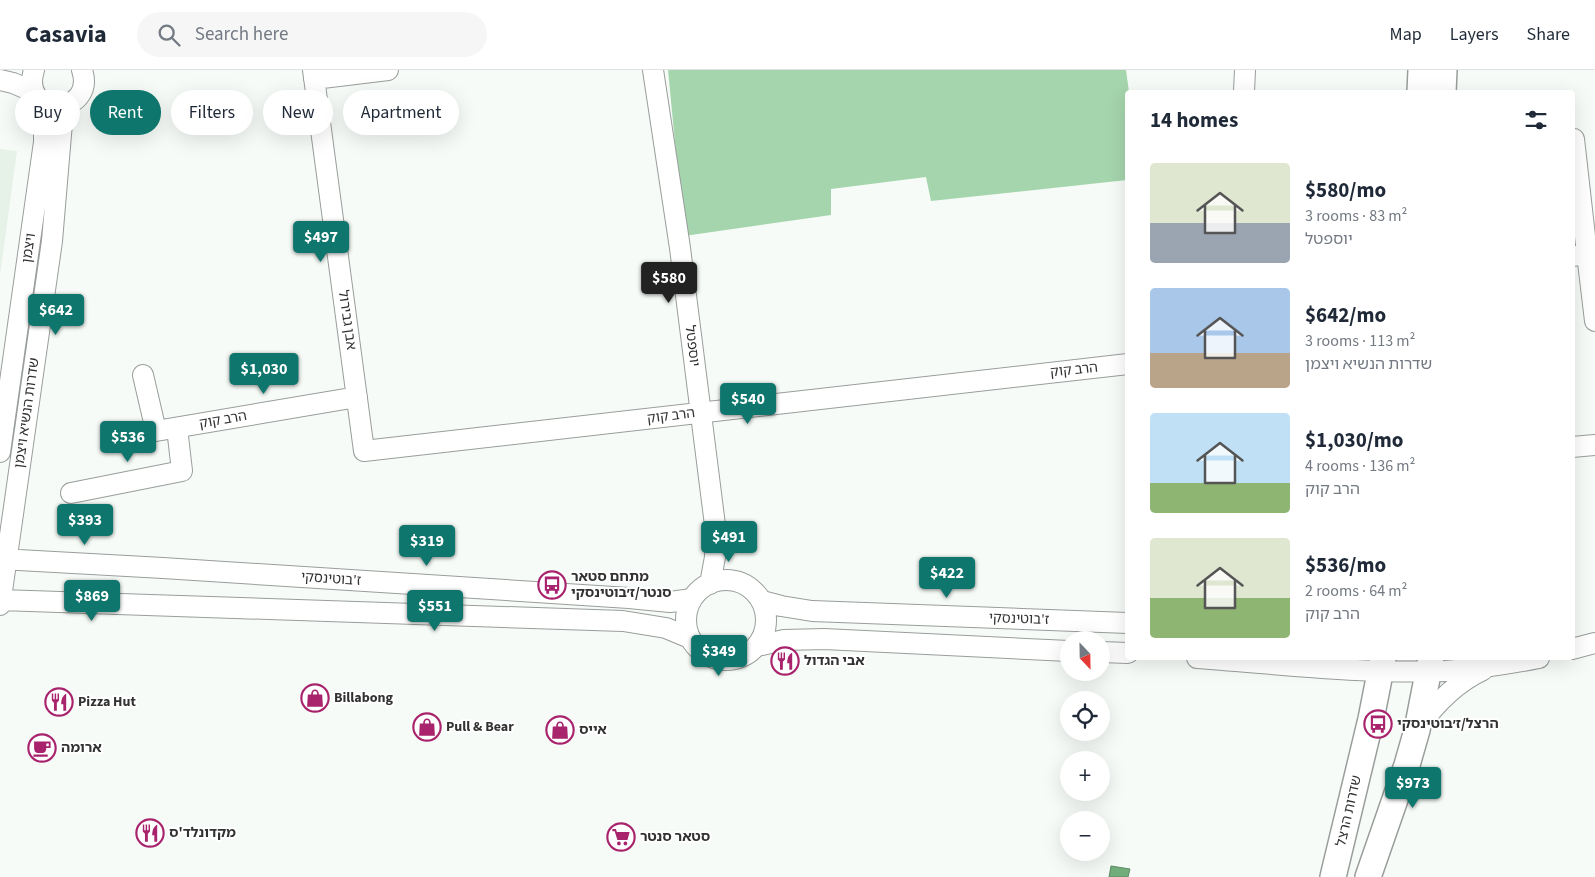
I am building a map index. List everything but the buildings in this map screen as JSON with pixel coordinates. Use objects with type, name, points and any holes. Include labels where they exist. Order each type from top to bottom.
[{"type":"main road","points":[[1420,90],[1421,70]]},
{"type":"main road","points":[[1443,90],[1444,70]]},
{"type":"main road","name":"שדרות הרצל","points":[[1333,877],[1382,664]]},
{"type":"main road","points":[[1368,877],[1407,765],[1417,730],[1430,664]]},
{"type":"street","points":[[0,70],[6,70]]},
{"type":"street","name":"ויצמן","points":[[34,70],[32,78],[36,90]]},
{"type":"street","name":"שדרות הנשיא ויצמן","points":[[80,92],[84,79],[82,70]]},
{"type":"street","points":[[313,74],[388,70]]},
{"type":"street","name":"יוספטל","points":[[653,70],[680,248],[716,533],[710,584]]},
{"type":"street","points":[[1244,70],[1244,90]]},
{"type":"street","name":"אבן גבירול","points":[[313,74],[364,451]]},
{"type":"street","points":[[0,80],[13,83],[26,90]]},
{"type":"street","name":"ויצמן","points":[[0,452],[44,142],[43,135]]},
{"type":"street","name":"שדרות הנשיא ויצמן","points":[[0,605],[3,559],[52,241],[61,135]]},
{"type":"street","points":[[1575,158],[1580,255],[1595,321]]},
{"type":"street","name":"הרב קוק","points":[[364,451],[1125,364]]},
{"type":"street","name":"הרב קוק","points":[[143,375],[156,431],[357,397]]},
{"type":"street","points":[[71,493],[182,471],[177,428]]},
{"type":"street","points":[[1575,447],[1595,445]]},
{"type":"street","name":"יוספטל","points":[[716,533],[728,561],[740,582]]},
{"type":"street","name":"ז'בוטינסקי","points":[[3,559],[173,568],[629,598],[657,602],[692,599]]},
{"type":"street","points":[[728,580],[740,582],[750,588],[762,601],[766,613],[766,625],[763,636],[752,651],[740,658],[719,660],[700,650],[690,638],[687,615],[692,599],[700,590],[710,584],[728,580]]},
{"type":"street","points":[[0,600],[623,622],[666,628],[690,638]]},
{"type":"street","name":"ז'בוטינסקי","points":[[762,601],[812,611],[1125,624]]},
{"type":"street","points":[[1575,637],[1595,636]]},
{"type":"street","name":"ז'בוטינסקי","points":[[756,646],[789,640],[824,639],[1060,651]]},
{"type":"street","points":[[1575,648],[1595,643]]},
{"type":"street","points":[[1110,652],[1125,653]]},
{"type":"street","points":[[1259,660],[1494,666],[1528,660]]},
{"type":"street","points":[[1417,730],[1430,711],[1444,696],[1469,678],[1494,666]]},
{"type":"shaded area","points":[[668,70],[1126,70],[1129,90],[1125,90],[1125,180],[931,201],[926,177],[831,189],[831,215],[684,236]]},
{"type":"shaded area","points":[[0,149],[17,151],[0,275]]},
{"type":"shaded area","points":[[1111,866],[1130,869],[1128,877],[1109,877]]},
{"type":"place","name":"מתחם סטאר סנטר/ז׳בוטינסקי","points":[[552,585]]},
{"type":"place","name":"אבי הגדול","points":[[785,661]]},
{"type":"place","name":"Billabong","points":[[315,698]]},
{"type":"place","name":"Pizza Hut","points":[[59,702]]},
{"type":"place","name":"הרצל/ז׳בוטינסקי","points":[[1378,724]]},
{"type":"place","name":"Pull & Bear","points":[[427,727]]},
{"type":"place","name":"אייס","points":[[560,730]]},
{"type":"place","name":"ארומה","points":[[42,748]]},
{"type":"place","name":"מקדונלד'ס","points":[[150,833]]},
{"type":"place","name":"סטאר סנטר","points":[[621,837]]}]
